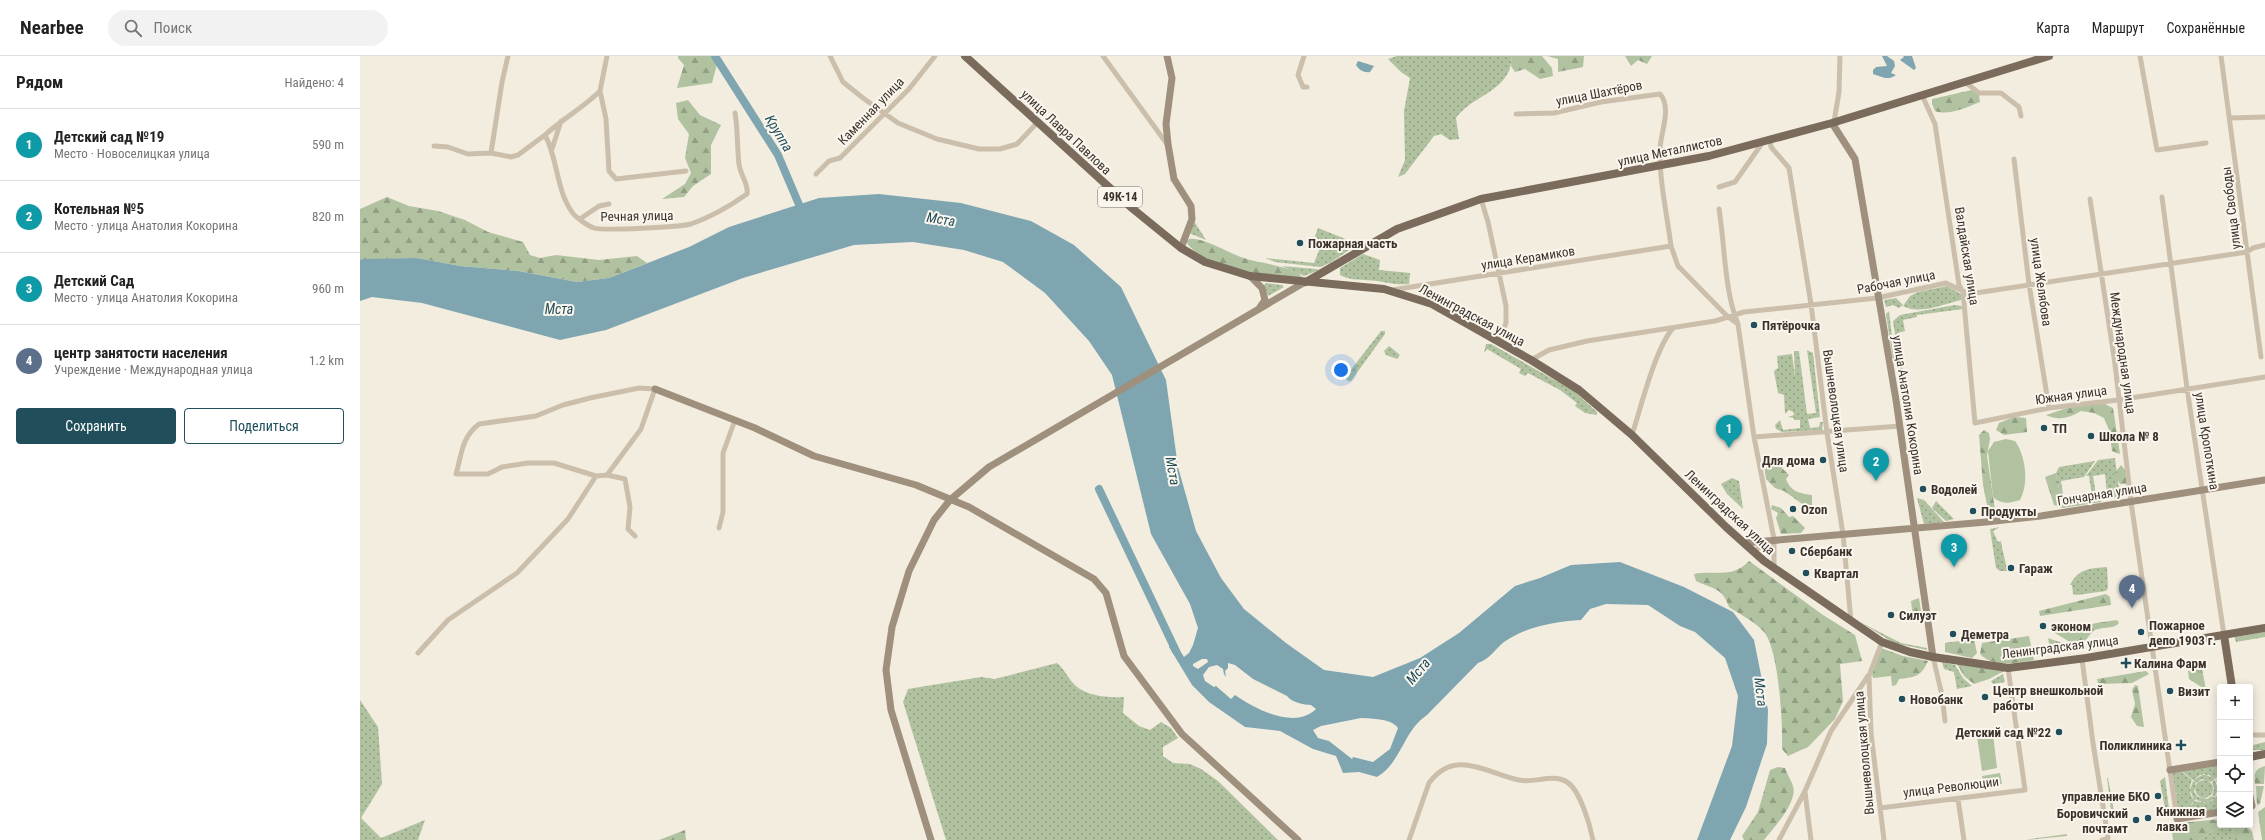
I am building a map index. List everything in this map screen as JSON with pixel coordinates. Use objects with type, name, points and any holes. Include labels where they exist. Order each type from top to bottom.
[{"type":"main road","name":"улица Лавра Павлова","points":[[965,56],[1133,209],[1181,248],[1205,262],[1250,276],[1305,282]]},
{"type":"main road","name":"улица Металлистов","points":[[1305,282],[1398,229],[1481,198],[1661,166],[1766,141],[2049,56]]},
{"type":"main road","name":"Ленинградская улица","points":[[1305,282],[1389,290],[1432,304],[1531,360],[1579,390],[1632,435],[1744,543],[1774,568],[1882,642],[1910,652],[1933,657],[2008,668],[2082,659],[2265,628]]},
{"type":"main road","name":"улица Кропоткина","points":[[2224,635],[2232,684]]},
{"type":"main road","points":[[2253,756],[2265,754]]},
{"type":"street","points":[[491,153],[502,82],[508,56]]},
{"type":"street","points":[[607,56],[600,91],[606,119],[609,171],[616,179],[686,171]]},
{"type":"street","points":[[830,56],[843,82],[898,123],[937,139],[989,150],[1017,144],[1038,123]]},
{"type":"street","name":"Каменная улица","points":[[816,174],[829,162],[840,158],[909,89],[936,56]]},
{"type":"street","points":[[1103,56],[1168,144]]},
{"type":"street","points":[[1167,56],[1172,78],[1166,124],[1168,144],[1174,179],[1191,206],[1192,219],[1181,248]]},
{"type":"street","points":[[1304,56],[1298,75],[1304,87],[1307,88]]},
{"type":"street","points":[[1833,122],[1839,92],[1840,56]]},
{"type":"street","points":[[2140,56],[2157,150],[2206,143]]},
{"type":"street","name":"улица Свободы","points":[[2221,56],[2261,357]]},
{"type":"street","points":[[1965,82],[1976,92],[1995,92],[2005,96],[2019,107],[2021,116]]},
{"type":"street","points":[[434,146],[448,147],[468,154],[491,153],[511,157],[518,155],[545,135],[561,120],[588,103],[600,91]]},
{"type":"street","name":"улица Шахтёров","points":[[1516,114],[1554,113],[1601,102],[1660,94],[1665,100],[1666,108],[1660,148],[1661,166]]},
{"type":"street","name":"Валдайская улица","points":[[1922,95],[1935,124],[1959,285],[1963,292],[1975,423]]},
{"type":"street","name":"Речная улица","points":[[545,135],[552,149],[567,204],[572,214],[593,228],[606,230],[647,226],[679,227],[709,216],[748,194],[748,189],[739,166],[738,133],[735,113]]},
{"type":"street","points":[[2230,118],[2265,117]]},
{"type":"street","points":[[552,149],[561,120]]},
{"type":"street","name":"улица Анатолия Кокорина","points":[[1833,122],[1854,159],[1900,426],[1933,657],[1942,695],[1945,721]]},
{"type":"street","points":[[1719,187],[1735,182],[1766,141]]},
{"type":"street","name":"Вышневолоцкая улица","points":[[1766,141],[1789,168],[1811,304],[1827,432],[1843,534],[1851,620]]},
{"type":"street","name":"улица Желябова","points":[[2014,160],[2029,284],[2049,408]]},
{"type":"street","points":[[1661,166],[1671,246],[1678,266],[1728,318],[1738,324]]},
{"type":"street","name":"улица Кропоткина","points":[[2162,197],[2169,264],[2224,635]]},
{"type":"street","points":[[1481,198],[1506,306],[1506,322],[1498,342]]},
{"type":"street","name":"Международная улица","points":[[2090,199],[2102,274],[2131,502],[2177,818]]},
{"type":"street","points":[[580,219],[599,206],[610,204]]},
{"type":"street","points":[[1719,208],[1734,315],[1738,324],[1754,437],[1774,539],[1774,568]]},
{"type":"street","name":"Рабочая улица","points":[[1531,360],[1549,350],[1587,341],[1728,318],[1744,312],[1877,298],[1946,283],[1969,294],[2247,252],[2253,248],[2265,245]]},
{"type":"street","name":"улица Керамиков","points":[[1389,290],[1671,246]]},
{"type":"street","points":[[1250,276],[1262,288],[1265,300],[1259,309]]},
{"type":"street","points":[[931,840],[891,710],[886,670],[892,627],[909,571],[934,520],[950,500],[989,467],[1103,403],[1184,352],[1305,282]]},
{"type":"street","points":[[1632,435],[1666,335],[1673,328]]},
{"type":"street","name":"Южная улица","points":[[1975,423],[2049,408],[2118,400],[2265,377]]},
{"type":"street","points":[[635,536],[628,529],[630,507],[625,479],[607,475],[596,476],[558,464],[528,463],[502,467],[488,474],[456,474],[465,438],[479,424],[536,416],[563,405],[639,388],[655,389],[735,420],[814,456],[916,485],[969,507],[1094,579],[1106,593],[1124,656],[1182,734],[1298,840]]},
{"type":"street","points":[[607,475],[641,430],[655,389]]},
{"type":"street","points":[[719,528],[723,506],[723,453],[735,420]]},
{"type":"street","points":[[1754,437],[1900,426]]},
{"type":"street","points":[[418,653],[448,620],[517,573],[568,519],[596,476]]},
{"type":"street","name":"Гончарная улица","points":[[1744,543],[1774,539],[1914,529],[2034,517],[2265,480]]},
{"type":"street","name":"Гончарная улица","points":[[1753,551],[1774,539]]},
{"type":"street","name":"Вышневолоцкая улица","points":[[1882,642],[1869,676],[1872,734],[1884,840]]},
{"type":"street","points":[[2082,659],[2108,838],[2102,840]]},
{"type":"street","name":"улица Революции","points":[[1880,808],[1958,800],[2025,790],[2008,668]]},
{"type":"street","points":[[1779,840],[1805,791],[1831,731],[1869,676]]},
{"type":"street","points":[[2253,735],[2265,735]]},
{"type":"street","points":[[2170,770],[2217,762]]},
{"type":"street","points":[[1409,840],[1429,783],[1433,777],[1447,768],[1461,764],[1485,768],[1519,780],[1536,781],[1556,778],[1568,782],[1580,802],[1593,840]]},
{"type":"street","points":[[1805,791],[1811,840]]},
{"type":"street","points":[[1958,800],[1964,840]]},
{"type":"street","points":[[2177,818],[2217,812]]},
{"type":"green space","points":[[678,56],[711,56],[717,64],[712,83],[677,88],[684,65]]},
{"type":"green space","points":[[1397,56],[1512,56],[1510,69],[1504,79],[1491,91],[1469,105],[1456,118],[1459,139],[1450,140],[1441,134],[1434,136],[1405,174],[1398,177],[1405,160],[1404,111],[1410,78],[1401,72],[1388,59]]},
{"type":"green space","points":[[1512,56],[1542,56],[1552,68],[1553,76],[1540,79],[1525,69],[1515,72],[1511,66]]},
{"type":"green space","points":[[1547,56],[1584,56],[1583,67],[1558,72],[1558,59]]},
{"type":"green space","points":[[1625,56],[1652,56],[1647,64],[1638,60],[1631,66]]},
{"type":"green space","points":[[1972,90],[1979,95],[1980,102],[1952,112],[1935,111],[1932,104],[1932,99]]},
{"type":"green space","points":[[688,100],[700,115],[721,125],[711,145],[711,174],[693,186],[684,197],[662,199],[685,184],[691,173],[685,158],[689,134],[678,119],[676,103]]},
{"type":"green space","points":[[387,197],[409,206],[438,211],[465,220],[488,232],[523,242],[530,255],[540,258],[556,255],[599,260],[637,256],[647,263],[609,278],[577,282],[518,271],[460,266],[417,258],[360,260],[360,209]]},
{"type":"green space","points":[[1194,221],[1206,240],[1189,233]]},
{"type":"green space","points":[[1318,228],[1358,244],[1330,263],[1320,267],[1275,262],[1265,258],[1314,263],[1322,243],[1315,236]]},
{"type":"green space","points":[[1189,239],[1210,243],[1247,259],[1285,268],[1302,277],[1256,273],[1223,266],[1196,252],[1186,242]]},
{"type":"green space","points":[[1363,254],[1380,260],[1379,270],[1410,273],[1409,284],[1354,279],[1340,275],[1340,268]]},
{"type":"green space","points":[[1282,266],[1316,269],[1319,270],[1304,276]]},
{"type":"green space","points":[[1266,283],[1282,285],[1284,287],[1268,296],[1264,285]]},
{"type":"green space","points":[[1947,286],[1961,294],[1961,300],[1924,309],[1903,306],[1910,296],[1918,292]]},
{"type":"green space","points":[[1896,298],[1903,305],[1899,308],[1893,305],[1886,307],[1884,300]]},
{"type":"green space","points":[[1955,305],[1961,306],[1963,309],[1917,315],[1917,317],[1903,320],[1905,331],[1898,333],[1903,371],[1900,370],[1893,321],[1900,315]]},
{"type":"green space","points":[[1889,311],[1895,361],[1893,360],[1886,314]]},
{"type":"green space","points":[[1381,331],[1385,331],[1385,334],[1351,381],[1347,381],[1346,376]]},
{"type":"green space","points":[[1486,344],[1491,344],[1574,391],[1597,412],[1597,415],[1585,413],[1575,406],[1577,403],[1560,390],[1528,373],[1525,376],[1519,373],[1521,369],[1487,349],[1484,353]]},
{"type":"green space","points":[[1389,346],[1400,355],[1397,359],[1386,355],[1384,351]]},
{"type":"green space","points":[[1807,350],[1813,353],[1820,417],[1808,419],[1810,428],[1819,427],[1820,422],[1823,422],[1822,430],[1782,432],[1776,429],[1775,425],[1780,420],[1783,430],[1800,428],[1800,420],[1794,420],[1794,418],[1788,417],[1794,415],[1793,412],[1789,410],[1785,414],[1784,395],[1778,393],[1774,371],[1778,368],[1777,356],[1792,354],[1795,377],[1794,351],[1799,351],[1807,414],[1816,413]]},
{"type":"green space","points":[[2103,403],[2113,408],[2120,454],[2112,451],[2109,430],[2104,418],[2094,413],[2081,411],[2064,418],[2055,418],[2046,415],[2067,408]]},
{"type":"green space","points":[[2014,417],[2026,418],[2027,432],[2004,435],[1996,430],[1999,423]]},
{"type":"green space","points":[[1984,430],[1989,433],[1990,439],[1987,456],[1995,510],[1988,510],[1983,485],[1979,435]]},
{"type":"green space","points":[[2006,439],[2015,441],[2022,454],[2025,470],[2025,486],[2020,500],[2006,503],[1996,500],[1993,497],[1988,451],[1994,442]]},
{"type":"green space","points":[[1770,456],[1789,475],[1786,479],[1790,487],[1796,491],[1812,495],[1812,505],[1808,508],[1784,491],[1775,488],[1766,479],[1764,465]]},
{"type":"green space","points":[[2115,458],[2120,497],[2100,498],[2062,505],[2056,473],[2059,467],[2095,461],[2084,477],[2061,481],[2064,501],[2092,496],[2089,476],[2086,476],[2098,460]],"holes":[[[2105,474],[2107,493],[2096,495],[2093,476]]]},
{"type":"green space","points":[[2121,465],[2126,471],[2127,484],[2120,484],[2114,474]]},
{"type":"green space","points":[[2056,473],[2062,504],[2100,497],[2101,502],[2063,508],[2054,505],[2045,477]]},
{"type":"green space","points":[[1732,478],[1739,481],[1743,509],[1727,494],[1721,484]]},
{"type":"green space","points":[[1917,498],[1924,500],[1944,522],[1924,524]]},
{"type":"green space","points":[[1936,501],[1954,519],[1946,521],[1932,508]]},
{"type":"green space","points":[[1772,505],[1781,508],[1789,517],[1793,516],[1805,528],[1801,533],[1781,534],[1776,518],[1778,513],[1771,509]]},
{"type":"green space","points":[[2000,527],[1993,531],[1998,542],[2001,541],[2007,571],[2000,571],[1996,568],[1990,529]]},
{"type":"green space","points":[[1749,561],[1823,615],[1855,635],[1862,661],[1840,664],[1843,701],[1835,719],[1808,747],[1788,756],[1782,749],[1781,706],[1777,671],[1769,641],[1764,632],[1756,625],[1729,607],[1724,596],[1717,590],[1696,581],[1694,574],[1730,572],[1743,567]]},
{"type":"green space","points":[[2107,567],[2108,588],[2106,591],[2077,595],[2073,594],[2072,585],[2070,585],[2077,576],[2085,570]]},
{"type":"green space","points":[[2106,594],[2110,597],[2111,605],[2040,616],[2039,611]]},
{"type":"green space","points":[[1919,598],[1922,618],[1913,619],[1911,601]]},
{"type":"green space","points":[[2117,620],[2119,623],[2114,626],[2093,631],[2082,644],[2073,644],[2050,630]]},
{"type":"green space","points":[[1860,622],[1901,643],[1927,648],[1927,650],[1894,643]]},
{"type":"green space","points":[[2265,632],[2265,637],[2236,642],[2235,637]]},
{"type":"green space","points":[[2029,636],[2034,660],[2013,663],[1998,663],[1985,658],[1980,654],[1982,643]]},
{"type":"green space","points":[[2048,638],[2062,643],[2068,649],[2051,654]]},
{"type":"green space","points":[[1974,639],[1977,653],[1972,658],[1945,652],[1945,643]]},
{"type":"green space","points":[[1881,648],[1903,656],[1928,661],[1920,673],[1913,677],[1899,679],[1896,685],[1892,686],[1891,676],[1873,678],[1872,674]]},
{"type":"green space","points":[[1942,662],[1955,665],[1963,678],[1972,686],[1957,689],[1954,672],[1944,669]]},
{"type":"green space","points":[[1057,663],[1073,683],[1083,691],[1097,695],[1124,697],[1123,713],[1139,726],[1150,730],[1161,722],[1171,728],[1178,738],[1163,747],[1163,756],[1173,763],[1190,764],[1201,769],[1218,781],[1278,840],[946,840],[903,702],[908,689],[981,677],[995,679]]},
{"type":"green space","points":[[1957,664],[2004,671],[1989,679],[1974,684],[1964,676]]},
{"type":"green space","points":[[2202,668],[2206,690],[2189,679],[2188,671]]},
{"type":"green space","points":[[2146,671],[2149,674],[2132,683],[2098,684],[2097,679]]},
{"type":"green space","points":[[2003,674],[2005,682],[1993,684],[1991,681]]},
{"type":"green space","points":[[2135,685],[2138,686],[2144,727],[2137,726],[2131,717],[2135,704],[2132,690]]},
{"type":"green space","points":[[360,700],[378,727],[382,784],[361,818],[381,838],[425,820],[418,840],[360,840]]},
{"type":"green space","points":[[1993,734],[1997,768],[1982,771],[1977,736]]},
{"type":"green space","points":[[2265,742],[2265,750],[2253,750],[2253,745]]},
{"type":"green space","points":[[2217,763],[2217,778],[2215,779],[2204,774],[2193,780],[2179,769]]},
{"type":"green space","points":[[2265,766],[2264,784],[2255,784],[2257,770]]},
{"type":"green space","points":[[1778,767],[1785,768],[1793,786],[1794,792],[1789,807],[1764,840],[1744,840],[1742,836],[1758,812],[1770,770]]},
{"type":"green space","points":[[2178,769],[2192,780],[2190,790],[2193,781],[2196,783],[2194,792],[2198,797],[2178,818],[2174,794],[2181,793],[2174,793],[2171,770]]},
{"type":"green space","points":[[2000,773],[2002,784],[1984,787],[1982,776]]},
{"type":"green space","points":[[2200,775],[2209,775],[2215,780],[2211,782],[2202,779],[2196,783],[2193,780]]},
{"type":"green space","points":[[2165,777],[2169,809],[2174,813],[2160,818],[2158,810],[2165,809],[2160,781]]},
{"type":"green space","points":[[2108,778],[2114,811],[2111,810]]},
{"type":"green space","points":[[2204,780],[2210,783],[2213,789],[2210,795],[2204,798],[2198,795],[2195,789],[2198,783]]},
{"type":"green space","points":[[2215,780],[2217,786],[2215,797],[2212,795],[2214,789],[2212,783]]},
{"type":"green space","points":[[2256,786],[2264,786],[2260,804],[2257,805]]},
{"type":"green space","points":[[2212,796],[2215,798],[2207,803],[2196,800],[2198,797],[2207,799]]},
{"type":"green space","points":[[2217,796],[2217,812],[2178,818],[2195,801],[2207,803]]},
{"type":"green space","points":[[2265,807],[2265,840],[2262,840],[2258,812]]},
{"type":"green space","points":[[2217,819],[2218,828],[2199,840],[2173,840],[2171,824]]},
{"type":"green space","points":[[2218,828],[2232,828],[2235,840],[2199,840]]},
{"type":"green space","points":[[2232,828],[2248,828],[2252,831],[2254,840],[2235,840]]},
{"type":"green space","points":[[685,830],[686,840],[659,840]]},
{"type":"green space","points":[[2067,834],[2067,836],[2027,840],[2030,839]]},
{"type":"water","points":[[1882,56],[1887,56],[1894,61],[1895,66],[1891,73],[1896,75],[1893,77],[1887,78],[1873,74],[1873,70],[1876,67],[1887,66]]},
{"type":"water","points":[[1903,56],[1912,56],[1916,68],[1914,70],[1900,60],[1904,57]]},
{"type":"water","points":[[1358,61],[1374,66],[1370,72],[1364,72],[1356,65]]},
{"type":"water","name":"Мста","points":[[879,194],[961,203],[1031,221],[1074,245],[1121,287],[1166,380],[1178,467],[1196,531],[1221,578],[1244,609],[1286,643],[1324,670],[1373,677],[1420,658],[1459,633],[1515,586],[1540,578],[1571,565],[1620,562],[1684,587],[1733,612],[1754,640],[1768,710],[1767,744],[1746,807],[1730,840],[1697,840],[1732,746],[1738,696],[1725,658],[1695,632],[1680,626],[1648,605],[1606,604],[1590,609],[1581,620],[1541,626],[1522,632],[1504,642],[1489,656],[1478,663],[1419,722],[1407,738],[1392,763],[1377,777],[1359,772],[1343,773],[1336,756],[1313,749],[1280,731],[1245,727],[1209,702],[1192,685],[1169,647],[1173,639],[1184,657],[1189,653],[1193,645],[1198,628],[1190,604],[1151,534],[1112,375],[1089,341],[1045,293],[1003,262],[964,250],[913,242],[854,245],[743,278],[606,330],[560,340],[422,303],[372,297],[360,301],[360,260],[364,259],[417,258],[460,266],[518,271],[577,282],[609,278],[689,247],[729,227],[819,198]],"holes":[[[1202,659],[1207,659],[1208,662],[1198,669],[1193,666],[1193,664]],[[1228,663],[1235,665],[1253,679],[1287,696],[1291,700],[1301,704],[1311,705],[1316,709],[1307,715],[1297,718],[1286,717],[1264,711],[1235,695],[1231,699],[1216,686],[1214,687],[1205,681],[1203,675],[1209,667],[1217,665],[1223,669],[1226,677],[1225,671],[1228,668]],[[1361,718],[1391,722],[1398,728],[1390,749],[1373,762],[1353,757],[1352,759],[1329,741],[1318,738],[1313,730],[1321,726]]]},
{"type":"waterway","name":"Круппа","points":[[715,56],[778,155],[803,214]]},
{"type":"waterway","points":[[1099,489],[1176,651]]},
{"type":"place","name":"Пожарная часть","points":[[1300,243]]},
{"type":"place","name":"Пятёрочка","points":[[1754,325]]},
{"type":"place","name":"ТП","points":[[2044,428]]},
{"type":"place","name":"Школа № 8","points":[[2091,436]]},
{"type":"place","name":"Детский сад №19","points":[[1729,448]]},
{"type":"place","name":"Для дома","points":[[1823,460]]},
{"type":"place","name":"Котельная №5","points":[[1876,481]]},
{"type":"place","name":"Водолей","points":[[1923,489]]},
{"type":"place","name":"Ozon","points":[[1793,509]]},
{"type":"place","name":"Продукты","points":[[1973,511]]},
{"type":"place","name":"Сбербанк","points":[[1792,551]]},
{"type":"place","name":"Детский Сад","points":[[1954,567]]},
{"type":"place","name":"Гараж","points":[[2011,568]]},
{"type":"place","name":"Квартал","points":[[1806,573]]},
{"type":"place","name":"центр занятости населения","points":[[2132,608]]},
{"type":"place","name":"Силуэт","points":[[1891,615]]},
{"type":"place","name":"эконом","points":[[2043,626]]},
{"type":"place","name":"Пожарное депо 1903 г.","points":[[2141,632]]},
{"type":"place","name":"Деметра","points":[[1953,634]]},
{"type":"place","name":"Калина Фарм","points":[[2126,663]]},
{"type":"place","name":"Визит","points":[[2170,691]]},
{"type":"place","name":"Центр внешкольной работы","points":[[1985,697]]},
{"type":"place","name":"Новобанк","points":[[1902,699]]},
{"type":"place","name":"Детский сад №22","points":[[2059,732]]},
{"type":"place","name":"Поликлиника","points":[[2181,745]]},
{"type":"place","name":"управление БКО","points":[[2158,796]]},
{"type":"place","name":"Книжная лавка","points":[[2148,818]]},
{"type":"place","name":"Боровичский почтамт","points":[[2136,820]]}]
